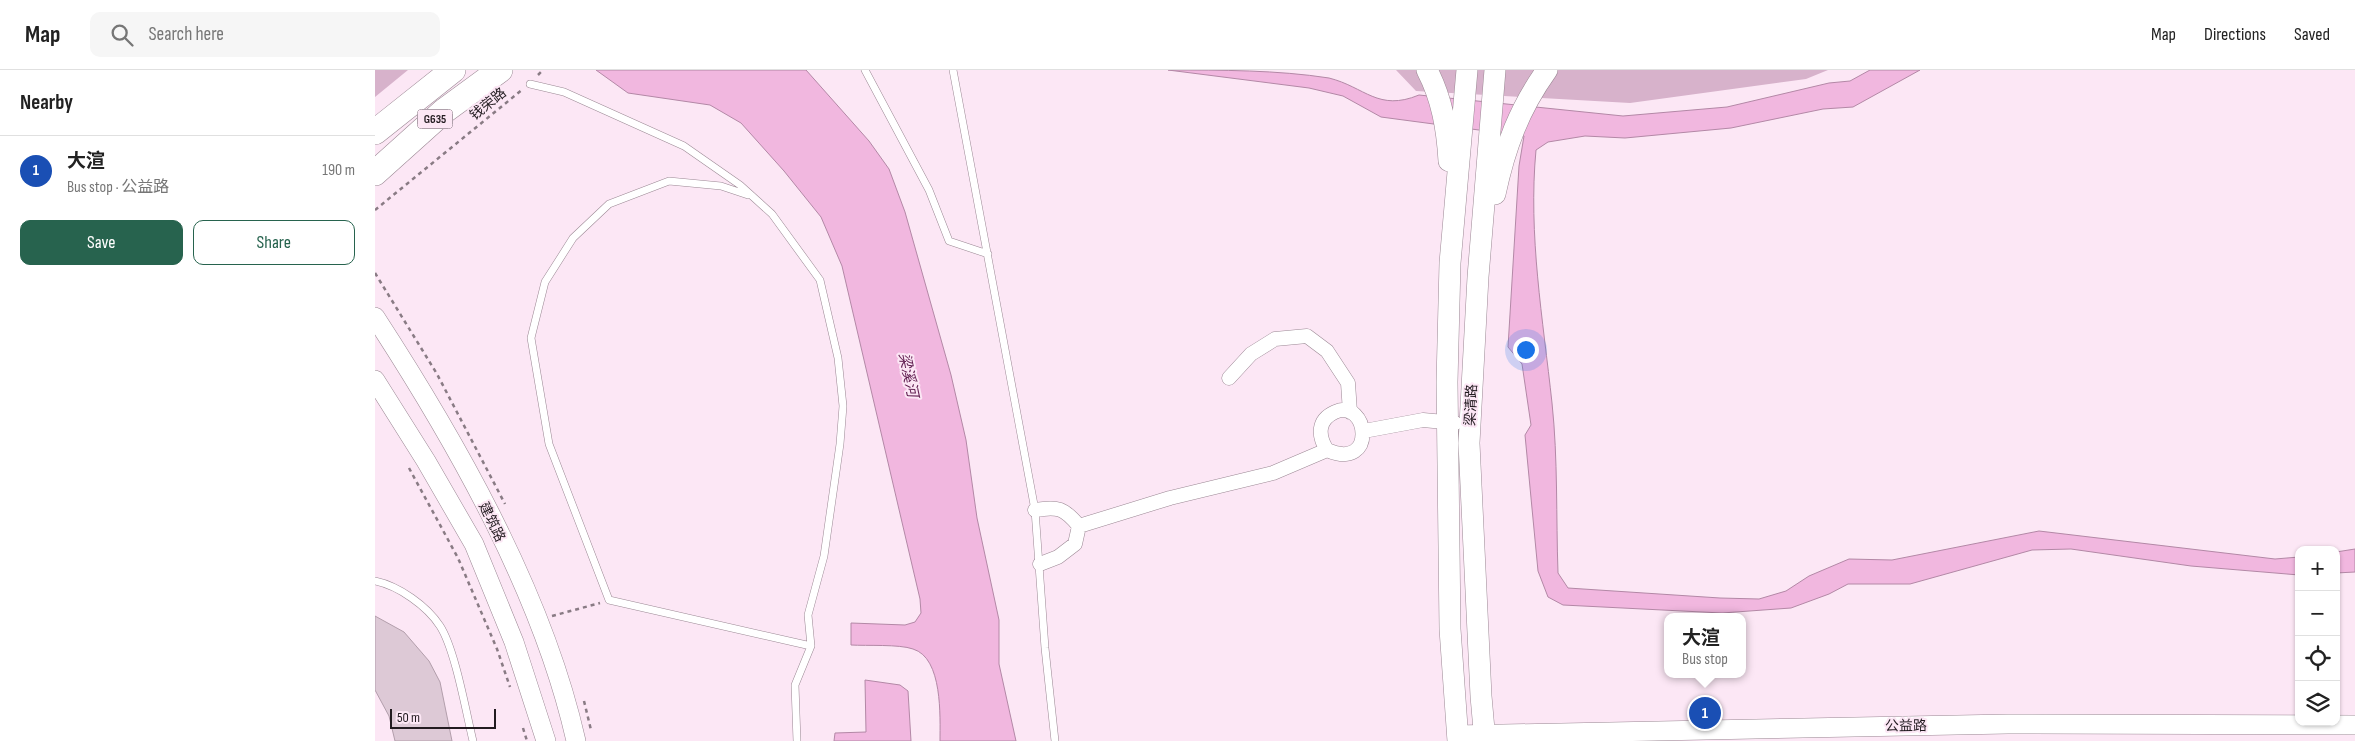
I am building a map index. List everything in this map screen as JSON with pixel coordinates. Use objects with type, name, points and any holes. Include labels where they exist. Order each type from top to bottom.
[{"type":"highway","name":"G635","points":[[375,132],[453,70]]},
{"type":"highway","name":"G635","points":[[375,173],[444,111],[500,70]]},
{"type":"main road","points":[[1427,70],[1438,91],[1448,134],[1452,245]]},
{"type":"main road","points":[[1496,152],[1547,70]]},
{"type":"main road","points":[[1495,77],[1496,152]]},
{"type":"main road","name":"梁清路","points":[[1457,738],[1450,629],[1447,423],[1452,245],[1467,78]]},
{"type":"main road","name":"梁清路","points":[[1485,738],[1470,453],[1478,277],[1496,152]]},
{"type":"main road","name":"建筑路","points":[[375,318],[453,442],[539,620],[576,741]]},
{"type":"main road","name":"建筑路","points":[[375,380],[418,464],[474,544],[514,642],[546,741]]},
{"type":"main road","points":[[418,464],[453,442]]},
{"type":"main road","name":"公益路","points":[[1457,738],[2008,724],[2355,725]]},
{"type":"street","points":[[1229,378],[1251,354],[1275,339],[1307,336],[1327,351],[1348,383],[1350,412]]},
{"type":"street","points":[[1337,411],[1350,412],[1359,419],[1364,431],[1362,444],[1352,453],[1339,455],[1327,450],[1321,440],[1320,428],[1327,417],[1337,411]]},
{"type":"street","points":[[1364,431],[1423,420],[1471,423]]},
{"type":"street","points":[[1079,526],[1170,498],[1273,473],[1327,450]]},
{"type":"street","points":[[1035,510],[1052,507],[1068,513],[1079,526]]},
{"type":"street","points":[[1040,564],[1057,557],[1075,544],[1079,526]]},
{"type":"lane","points":[[865,70],[929,190],[949,241],[988,254]]},
{"type":"lane","points":[[953,70],[1035,510],[1045,648],[1055,741]]},
{"type":"lane","points":[[530,84],[563,92],[684,146],[740,185],[772,214],[820,280],[838,358],[843,406],[840,444],[824,556],[808,615],[811,646],[795,685],[797,741]]},
{"type":"lane","points":[[752,196],[721,186],[669,181],[645,188],[609,204],[573,238],[545,282],[531,338],[549,444],[609,600],[811,646]]},
{"type":"lane","points":[[375,581],[383,583],[418,602],[440,626],[450,653],[473,741]]},
{"type":"path","name":"钱荣路","points":[[375,210],[530,84],[543,70]]},
{"type":"path","points":[[418,464],[497,649],[513,695]]},
{"type":"path","points":[[539,620],[609,600]]},
{"type":"path","points":[[522,723],[527,741]]},
{"type":"shaded area","points":[[375,70],[408,70],[375,97]]},
{"type":"shaded area","points":[[1396,70],[1828,70],[1806,79],[1630,103],[1416,91]]},
{"type":"water","name":"梁溪河","points":[[596,70],[806,70],[869,141],[889,169],[905,212],[951,375],[966,440],[977,518],[999,620],[999,664],[1016,741],[940,741],[938,689],[930,664],[923,655],[913,649],[900,646],[851,645],[851,623],[905,625],[915,622],[921,613],[920,599],[842,266],[821,217],[784,171],[741,123],[710,105],[628,93]]},
{"type":"water","points":[[1168,70],[1249,71],[1310,75],[1342,82],[1372,96],[1393,101],[1405,100],[1419,95],[1623,116],[1727,107],[1829,83],[1850,81],[1870,70],[1920,70],[1853,107],[1823,109],[1731,128],[1625,138],[1585,136],[1548,142],[1536,150],[1534,182],[1535,245],[1554,424],[1558,573],[1568,588],[1759,599],[1786,591],[1809,576],[1849,559],[1892,560],[2039,531],[2275,559],[2295,557],[2295,575],[2191,566],[2071,549],[2032,550],[1910,584],[1848,584],[1829,594],[1791,608],[1722,613],[1563,605],[1548,597],[1538,571],[1525,435],[1531,425],[1522,364],[1508,347],[1519,166],[1524,136],[1381,117],[1343,96],[1309,88]]},
{"type":"water","points":[[2355,549],[2355,572],[2340,573],[2340,551]]},
{"type":"water","points":[[865,680],[900,685],[908,691],[911,741],[834,741],[835,733],[866,732]]},
{"type":"building","points":[[375,616],[404,632],[429,661],[440,682],[452,741],[395,741],[389,716],[375,690]]},
{"type":"place","name":"大渲","points":[[1705,713]]}]
